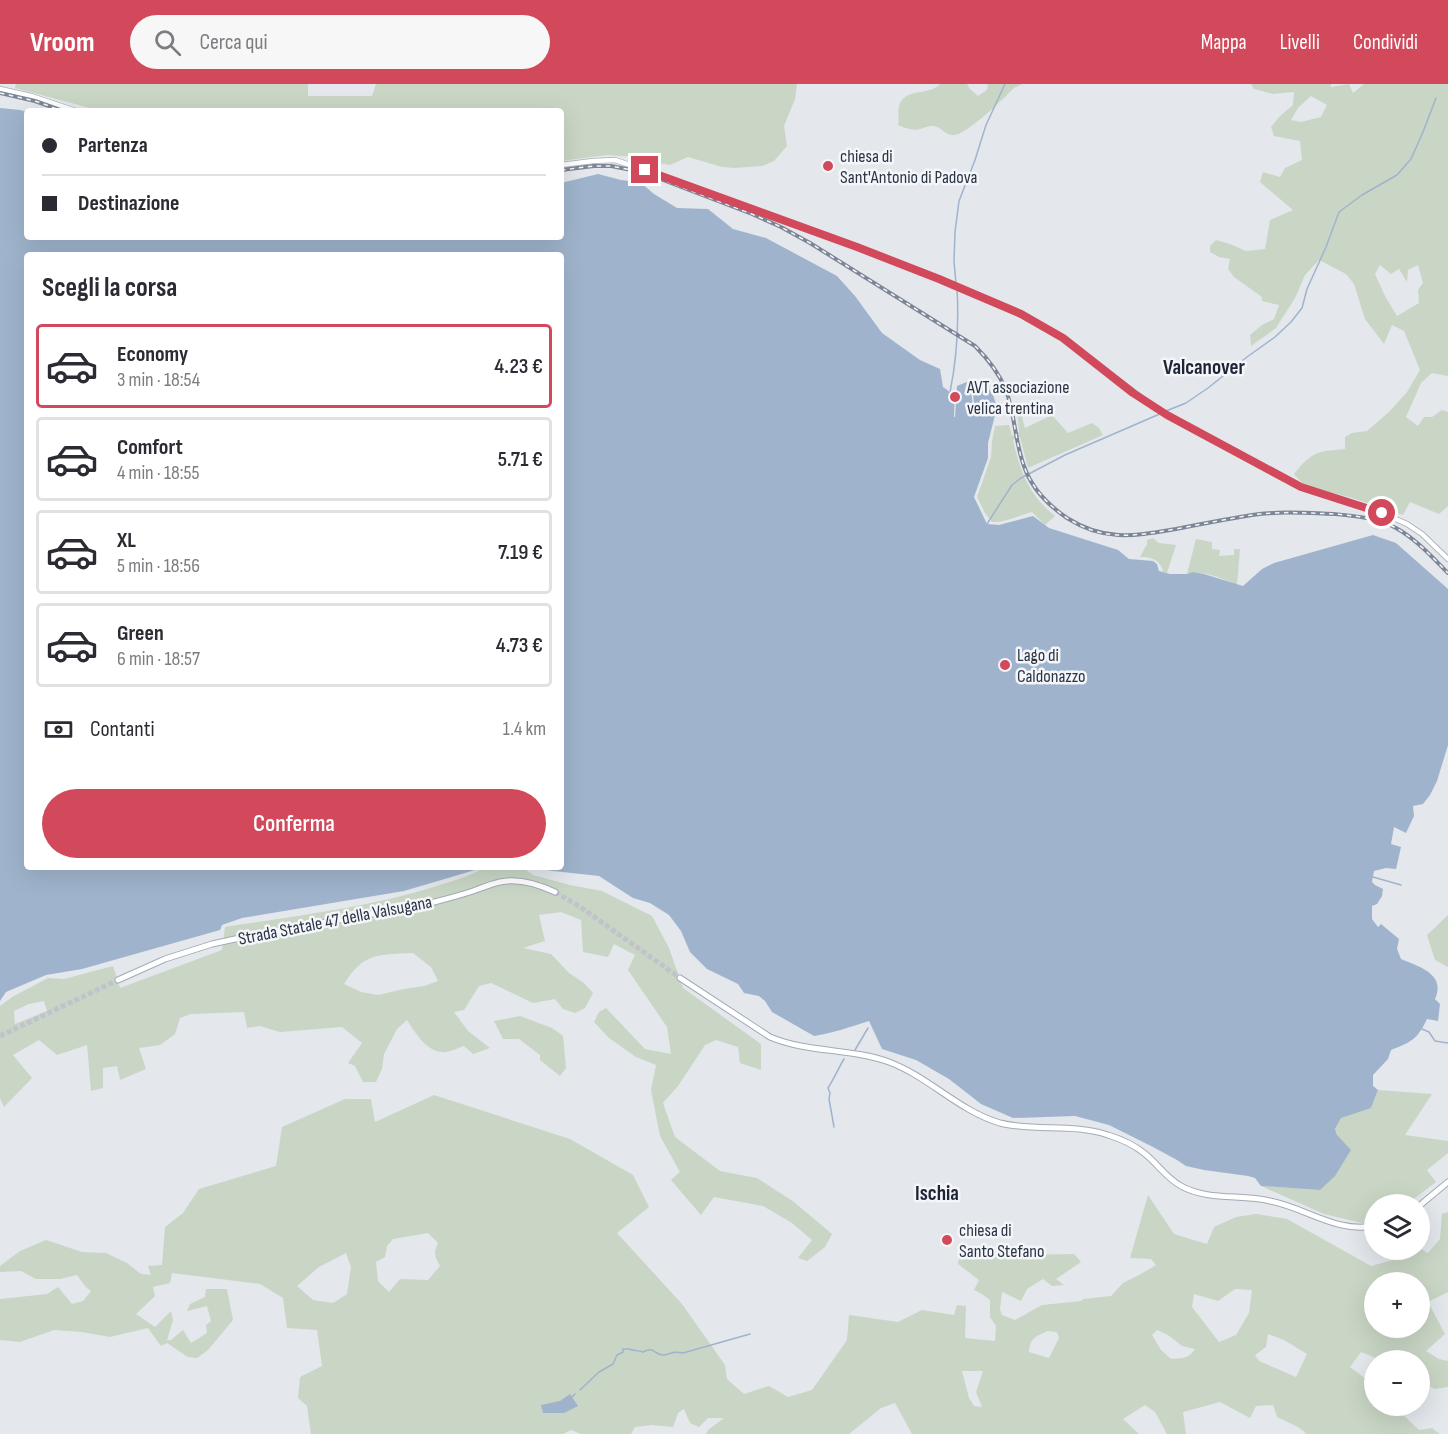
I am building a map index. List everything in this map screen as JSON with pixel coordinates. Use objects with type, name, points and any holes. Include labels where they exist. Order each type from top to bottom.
[{"type":"main road","points":[[0,89],[67,108]]},
{"type":"main road","points":[[564,165],[615,160],[821,233],[951,283],[1021,314],[1063,338],[1167,415],[1301,487],[1382,513],[1407,524],[1422,534],[1448,559]]},
{"type":"main road","name":"Strada Statale 47 della Valsugana","points":[[118,980],[165,959],[212,944],[427,904],[500,882],[532,883],[555,892]]},
{"type":"main road","points":[[680,978],[770,1037],[785,1044],[870,1056],[890,1063],[910,1072],[986,1118],[1015,1126],[1070,1128],[1107,1134],[1125,1141],[1144,1153],[1174,1183],[1195,1193],[1269,1200],[1329,1223],[1344,1227],[1364,1227]]},
{"type":"main road","points":[[1430,1197],[1448,1182]]},
{"type":"green space","points":[[16,84],[308,84],[308,96],[372,96],[376,84],[797,84],[795,99],[784,126],[787,146],[774,161],[762,166],[734,168],[722,167],[688,157],[670,165],[635,157],[607,155],[564,161],[564,108],[90,108],[15,88]]},
{"type":"green space","points":[[940,84],[967,84],[978,96],[987,90],[988,84],[1022,84],[1014,88],[974,125],[957,135],[951,135],[934,126],[915,130],[898,125],[898,108],[902,100]]},
{"type":"green space","points":[[1251,84],[1331,84],[1331,87],[1349,84],[1353,93],[1364,84],[1448,84],[1448,376],[1432,373],[1421,383],[1406,417],[1418,426],[1424,417],[1432,417],[1442,410],[1448,412],[1448,506],[1439,514],[1410,502],[1403,515],[1304,485],[1294,474],[1311,457],[1320,452],[1345,449],[1345,437],[1352,433],[1367,431],[1407,392],[1420,370],[1404,331],[1392,325],[1384,344],[1365,319],[1354,284],[1346,274],[1319,260],[1305,275],[1295,298],[1276,328],[1251,346],[1250,335],[1274,319],[1279,305],[1262,301],[1262,297],[1234,277],[1228,269],[1230,259],[1210,252],[1210,246],[1216,240],[1246,251],[1265,249],[1270,220],[1293,210],[1260,182],[1263,172],[1280,177],[1285,168],[1302,160],[1300,141],[1274,136],[1271,127],[1293,105],[1294,92],[1273,94],[1254,89]],"holes":[[[1311,96],[1327,105],[1321,117],[1301,122],[1291,120],[1298,108]],[[1380,265],[1391,274],[1399,269],[1407,282],[1408,270],[1418,265],[1423,283],[1418,290],[1419,303],[1397,316],[1375,274]]]},
{"type":"green space","points":[[1020,410],[1025,428],[1052,415],[1068,433],[1092,423],[1103,435],[1028,468],[1020,437],[1013,440],[1027,482],[1038,500],[1055,516],[1045,525],[1032,512],[992,522],[977,497],[991,457],[995,426],[1009,425],[1012,436],[1019,432],[1017,411]]},
{"type":"green space","points":[[1153,538],[1159,543],[1176,545],[1167,573],[1163,572],[1161,565],[1155,560],[1140,557],[1147,540]]},
{"type":"green space","points":[[1196,539],[1212,542],[1212,549],[1220,550],[1219,556],[1234,555],[1234,549],[1240,549],[1237,585],[1206,574],[1187,574]]},
{"type":"green space","points":[[479,870],[526,870],[533,875],[602,891],[652,916],[669,948],[683,988],[761,1044],[761,1070],[740,1063],[738,1047],[716,1040],[705,1045],[678,1086],[663,1103],[675,1137],[720,1171],[757,1178],[794,1202],[832,1234],[825,1247],[807,1261],[798,1258],[812,1240],[792,1223],[763,1206],[714,1197],[701,1215],[671,1180],[680,1172],[660,1136],[651,1090],[656,1065],[636,1057],[609,1038],[594,1022],[599,1012],[606,1008],[645,1049],[671,1054],[667,1027],[628,970],[635,955],[614,944],[608,957],[583,952],[581,920],[561,912],[539,915],[545,941],[523,948],[551,954],[569,973],[584,983],[593,993],[585,1008],[575,1013],[563,1009],[555,999],[533,1003],[491,983],[479,986],[464,1010],[454,1012],[468,1031],[490,1048],[473,1054],[464,1046],[447,1052],[435,1051],[421,1040],[407,1020],[397,1029],[384,1054],[382,1069],[376,1082],[363,1082],[355,1066],[348,1063],[362,1043],[342,1027],[280,1032],[260,1026],[247,1028],[244,1012],[191,1014],[180,1018],[175,1034],[160,1045],[139,1048],[146,1069],[120,1080],[117,1066],[103,1068],[103,1088],[91,1091],[87,1045],[57,1055],[39,1040],[13,1055],[32,1078],[4,1107],[0,1098],[0,1006],[48,978],[64,979],[113,966],[120,988],[222,950],[225,927],[382,901],[460,879]],"holes":[[[413,953],[431,967],[438,981],[378,995],[361,992],[344,984],[358,966],[381,955]],[[44,1001],[47,1011],[15,1024],[14,1011],[29,1004]]]},
{"type":"green space","points":[[1448,915],[1448,967],[1435,960],[1427,935]]},
{"type":"green space","points":[[520,1016],[552,1028],[563,1036],[566,1068],[560,1076],[540,1060],[540,1055],[519,1039],[503,1039],[494,1021]]},
{"type":"green space","points":[[1378,1090],[1432,1094],[1405,1135],[1448,1141],[1448,1153],[1427,1170],[1436,1182],[1420,1194],[1364,1194],[1364,1222],[1362,1223],[1324,1214],[1261,1186],[1320,1190],[1337,1135],[1335,1129],[1341,1117],[1371,1108]]},
{"type":"green space","points":[[434,1095],[570,1139],[633,1175],[649,1207],[617,1233],[682,1304],[725,1365],[727,1379],[744,1394],[769,1386],[788,1397],[812,1390],[847,1340],[849,1315],[898,1322],[922,1310],[954,1315],[957,1305],[966,1306],[965,1338],[995,1341],[996,1326],[990,1317],[990,1300],[974,1290],[979,1280],[958,1264],[959,1259],[967,1253],[1000,1252],[1012,1245],[1022,1255],[1074,1254],[1081,1262],[1056,1279],[1064,1285],[1052,1286],[1043,1279],[1027,1289],[1021,1301],[1002,1292],[1000,1309],[1002,1315],[1015,1320],[1042,1305],[1111,1296],[1123,1283],[1156,1265],[1151,1259],[1130,1258],[1148,1195],[1174,1234],[1207,1244],[1214,1227],[1236,1217],[1256,1214],[1287,1219],[1371,1266],[1393,1260],[1430,1260],[1430,1251],[1440,1239],[1442,1214],[1448,1212],[1448,1292],[1430,1301],[1430,1272],[1364,1272],[1364,1338],[1430,1338],[1430,1306],[1445,1334],[1427,1350],[1364,1350],[1364,1353],[1361,1352],[1350,1367],[1364,1378],[1364,1416],[1404,1416],[1419,1430],[1432,1428],[1440,1434],[1307,1434],[1277,1417],[1273,1405],[1256,1406],[1250,1418],[1220,1402],[1183,1412],[1186,1434],[1167,1434],[1155,1412],[1145,1405],[1123,1419],[1139,1434],[912,1434],[895,1403],[881,1408],[849,1434],[706,1434],[724,1418],[708,1418],[699,1427],[690,1423],[684,1409],[678,1413],[673,1427],[652,1425],[635,1427],[631,1434],[581,1434],[571,1430],[563,1434],[311,1434],[307,1406],[298,1398],[300,1377],[322,1366],[317,1330],[287,1328],[283,1298],[260,1284],[172,1273],[170,1283],[153,1287],[155,1296],[136,1314],[155,1327],[171,1311],[173,1320],[167,1340],[171,1340],[183,1330],[191,1343],[207,1333],[206,1325],[211,1321],[207,1306],[187,1311],[190,1304],[205,1297],[206,1289],[227,1289],[233,1320],[208,1350],[197,1358],[188,1357],[167,1343],[161,1346],[148,1328],[110,1337],[54,1330],[20,1342],[0,1340],[0,1299],[47,1294],[58,1287],[72,1304],[83,1301],[91,1291],[77,1275],[60,1279],[36,1279],[21,1271],[0,1272],[0,1266],[20,1251],[46,1240],[82,1252],[106,1253],[127,1263],[141,1274],[151,1275],[148,1266],[162,1265],[165,1227],[183,1213],[199,1189],[276,1166],[282,1127],[345,1099],[371,1099],[375,1122]],"holes":[[[428,1233],[438,1243],[435,1255],[440,1266],[428,1280],[400,1279],[389,1292],[378,1281],[376,1262],[385,1257],[387,1246],[393,1239]],[[346,1253],[351,1267],[347,1294],[333,1303],[313,1300],[297,1286],[319,1267]],[[1235,1289],[1252,1290],[1249,1313],[1236,1335],[1219,1342],[1192,1307],[1194,1294],[1218,1301]],[[1157,1330],[1182,1346],[1195,1349],[1187,1356],[1171,1359],[1161,1350],[1152,1335]],[[1048,1331],[1057,1332],[1059,1338],[1049,1358],[1029,1352],[1034,1338]],[[1268,1334],[1284,1340],[1307,1354],[1296,1377],[1259,1361],[1255,1355],[1266,1347]],[[962,1371],[983,1371],[976,1392],[982,1407],[974,1406],[969,1398]]]},
{"type":"green space","points":[[1430,1353],[1448,1361],[1448,1387],[1435,1389],[1430,1386]]},
{"type":"water","name":"Lago di Caldonazzo","points":[[0,108],[24,111],[24,240],[564,240],[564,182],[598,174],[640,182],[677,208],[708,209],[733,229],[766,238],[837,276],[882,333],[920,360],[940,369],[943,387],[954,400],[954,417],[957,386],[969,381],[974,411],[971,380],[984,382],[993,395],[997,407],[988,443],[988,458],[974,497],[987,524],[999,525],[1033,516],[1049,528],[1118,550],[1129,559],[1153,561],[1157,564],[1159,571],[1170,574],[1193,572],[1243,586],[1262,569],[1274,563],[1373,535],[1396,543],[1448,589],[1448,745],[1437,781],[1423,804],[1413,806],[1414,816],[1406,833],[1394,827],[1391,844],[1401,847],[1396,869],[1386,868],[1374,871],[1372,882],[1383,889],[1377,904],[1372,906],[1372,919],[1378,927],[1381,924],[1399,939],[1397,949],[1401,959],[1434,977],[1437,983],[1435,999],[1440,1004],[1438,1021],[1427,1019],[1413,1039],[1391,1050],[1388,1059],[1373,1075],[1373,1086],[1378,1090],[1371,1108],[1341,1118],[1335,1129],[1337,1135],[1351,1150],[1335,1176],[1320,1190],[1261,1186],[1255,1178],[1248,1176],[1186,1166],[1109,1125],[1075,1116],[1013,1118],[981,1104],[949,1079],[916,1060],[882,1049],[869,1021],[814,1036],[772,1012],[759,996],[744,993],[738,984],[707,969],[690,952],[681,931],[669,915],[650,903],[633,898],[599,876],[547,870],[564,870],[564,252],[24,252],[24,870],[475,870],[404,891],[242,918],[222,925],[220,930],[82,969],[46,975],[6,992],[0,1001]]},
{"type":"water","points":[[570,1394],[578,1406],[564,1413],[543,1413],[541,1405],[560,1401]]},
{"type":"waterway","points":[[956,284],[955,232],[959,201],[986,125],[1005,84]]},
{"type":"waterway","points":[[1166,411],[1186,403],[1208,388],[1291,322],[1302,308],[1307,289],[1339,212],[1362,195],[1397,175],[1411,159],[1436,98]]},
{"type":"waterway","points":[[950,392],[957,340],[957,288]]},
{"type":"waterway","points":[[987,524],[1012,485],[1021,478],[1065,455],[1162,413]]},
{"type":"waterway","points":[[1373,877],[1401,885]]},
{"type":"waterway","points":[[855,1050],[868,1028]]},
{"type":"waterway","points":[[1422,1029],[1429,1032],[1435,1041],[1448,1043]]},
{"type":"waterway","points":[[834,1127],[828,1088],[844,1059]]},
{"type":"waterway","points":[[580,1390],[599,1372],[613,1364],[623,1349],[643,1352],[652,1350],[662,1355],[683,1353],[750,1334]]},
{"type":"waterway","points":[[572,1397],[575,1394]]},
{"type":"tunnel","points":[[555,892],[582,908],[680,978]]},
{"type":"tunnel","points":[[0,1036],[118,980]]},
{"type":"railway","points":[[0,93],[55,108]]},
{"type":"railway","points":[[564,170],[611,166],[642,172],[752,214],[810,243],[975,346],[992,366],[1006,390],[1021,457],[1031,481],[1053,507],[1081,526],[1107,534],[1133,535],[1262,514],[1303,513],[1350,516],[1374,520],[1403,532],[1448,573]]},
{"type":"place","name":"chiesa di Sant'Antonio di Padova","points":[[828,166]]},
{"type":"place","name":"AVT associazione velica trentina","points":[[955,397]]},
{"type":"place","name":"Lago di Caldonazzo","points":[[1005,665]]},
{"type":"place","name":"chiesa di Santo Stefano","points":[[947,1240]]},
{"type":"district","name":"Valcanover","points":[[1204,367]]},
{"type":"district","name":"Ischia","points":[[937,1193]]},
{"type":"route","points":[[645,170],[857,247],[1021,314],[1063,338],[1133,393],[1167,415],[1301,487],[1382,513]]}]
